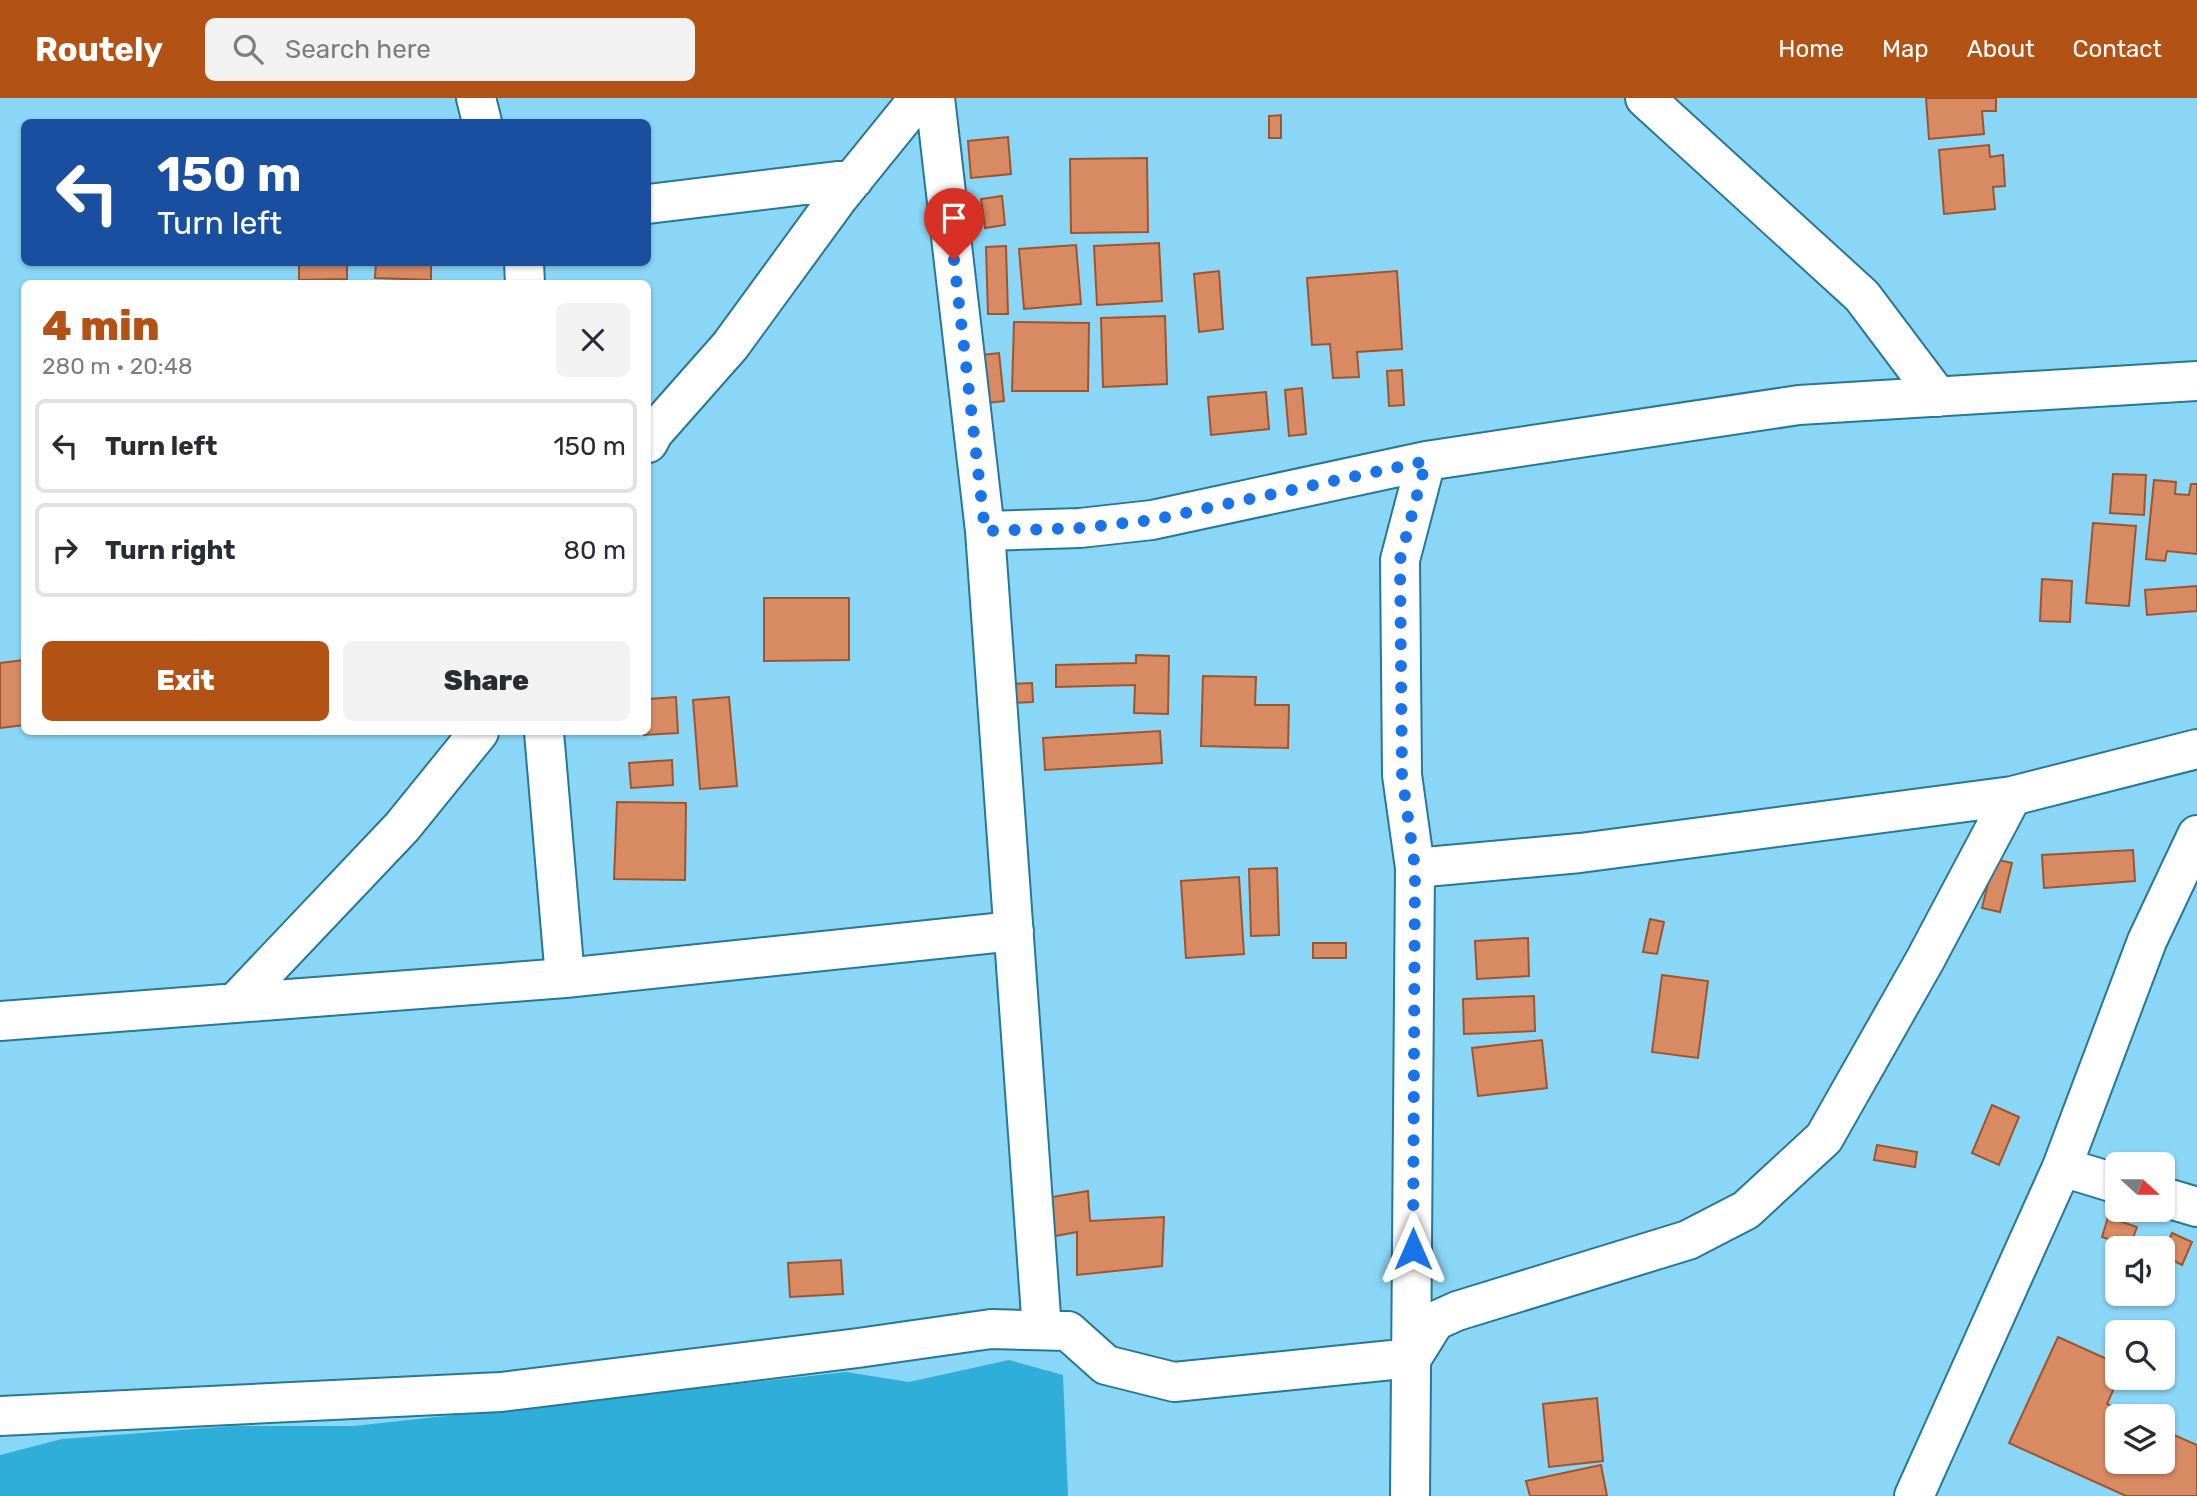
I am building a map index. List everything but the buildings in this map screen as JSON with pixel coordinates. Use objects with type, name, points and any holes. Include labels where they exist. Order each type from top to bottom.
[{"type":"street","points":[[476,98],[481,119]]},
{"type":"street","points":[[651,438],[730,346],[854,179],[919,98]]},
{"type":"street","points":[[935,98],[985,531],[1042,1330]]},
{"type":"street","points":[[1645,98],[1862,296],[1938,397]]},
{"type":"street","points":[[651,204],[854,179]]},
{"type":"street","points":[[985,531],[1080,528],[1152,520],[1426,461],[1799,405],[2197,381]]},
{"type":"street","points":[[1410,1496],[1415,868],[1402,775],[1400,560],[1426,461]]},
{"type":"street","points":[[235,1003],[402,827],[477,735]]},
{"type":"street","points":[[544,735],[565,978]]},
{"type":"street","points":[[1415,868],[1580,853],[2012,796],[2197,749]]},
{"type":"street","points":[[1412,1358],[1436,1321],[1446,1316],[1688,1240],[1746,1210],[1825,1138],[1925,960],[2012,796]]},
{"type":"street","points":[[1914,1496],[2062,1167],[2147,941],[2197,835]]},
{"type":"street","points":[[0,1021],[565,978],[1014,931]]},
{"type":"street","points":[[2062,1167],[2105,1180]]},
{"type":"street","points":[[2175,1201],[2197,1207]]},
{"type":"street","points":[[0,1416],[501,1392],[991,1329],[1068,1331],[1106,1366],[1174,1382],[1412,1358]]},
{"type":"water","points":[[1009,1360],[1063,1375],[1068,1496],[0,1496],[0,1455],[62,1439],[233,1426],[354,1426],[846,1372],[909,1382]]},
{"type":"route","points":[[954,260],[985,531],[1080,528],[1152,520],[1426,461],[1400,560],[1402,775],[1415,868],[1413,1249]]}]
